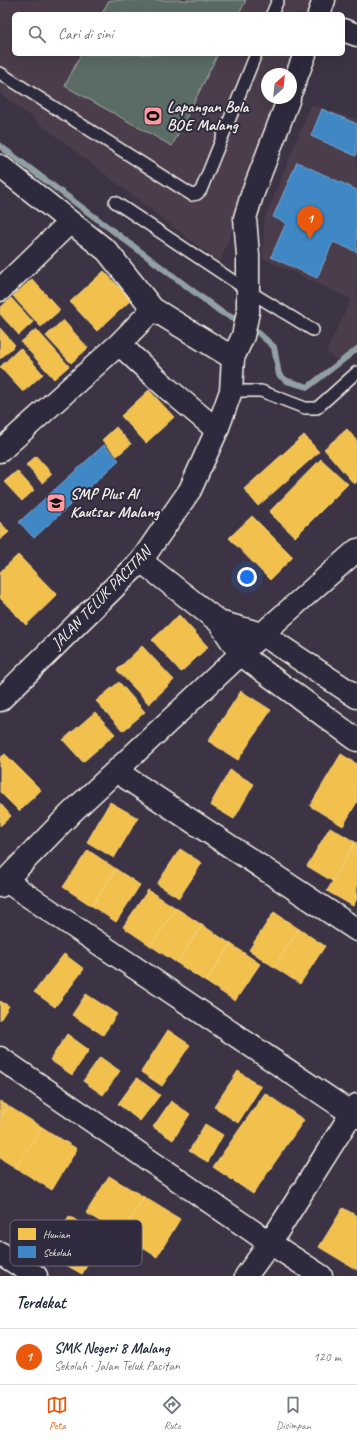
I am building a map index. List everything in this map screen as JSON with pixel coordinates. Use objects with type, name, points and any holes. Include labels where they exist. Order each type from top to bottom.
[{"type":"street","points":[[320,12],[324,0]]},
{"type":"street","points":[[345,31],[357,35]]},
{"type":"street","points":[[297,75],[304,56]]},
{"type":"street","name":"JALAN TELUK PACITAN","points":[[0,700],[141,561],[190,490],[217,430],[231,391],[233,358],[244,303],[248,255],[245,218],[286,104]]},
{"type":"street","points":[[0,166],[107,251],[153,309],[233,358]]},
{"type":"street","points":[[0,290],[70,222]]},
{"type":"street","points":[[0,451],[119,344],[153,309]]},
{"type":"street","points":[[119,344],[217,430]]},
{"type":"street","points":[[246,1276],[270,1243],[355,1112],[3,884],[71,813],[240,654],[357,550]]},
{"type":"street","points":[[141,561],[219,622],[240,654],[357,740]]},
{"type":"street","points":[[219,622],[262,634],[357,697]]},
{"type":"street","points":[[116,771],[357,930]]},
{"type":"street","points":[[0,1058],[320,1276]]},
{"type":"street","points":[[0,1253],[10,1259]]},
{"type":"street","points":[[20,1266],[36,1276]]},
{"type":"lane","points":[[273,12],[278,0]]},
{"type":"lane","points":[[0,73],[192,195],[197,194],[201,190],[255,56]]},
{"type":"lane","points":[[115,202],[244,303],[313,330]]},
{"type":"lane","points":[[231,391],[261,391],[310,409],[316,408],[357,372]]},
{"type":"shaded area","points":[[0,0],[317,0],[313,12],[12,12],[12,56],[296,56],[292,68],[261,68],[261,104],[279,104],[220,263],[0,93]]},
{"type":"shaded area","points":[[311,105],[357,120],[357,344],[336,360],[326,352],[351,299],[263,258],[264,220]]},
{"type":"green space","points":[[109,0],[246,0],[240,12],[103,12]]},
{"type":"green space","name":"Lapangan Bola BOE Malang","points":[[80,56],[217,56],[172,146],[65,86]]},
{"type":"building: Hunian","points":[[104,271],[131,300],[97,331],[70,302]]},
{"type":"building: Hunian","points":[[32,279],[60,310],[41,327],[13,296]]},
{"type":"building: Hunian","points":[[11,298],[33,322],[19,335],[0,314],[0,308]]},
{"type":"building: Hunian","points":[[63,320],[88,348],[71,363],[46,336]]},
{"type":"building: Hunian","points":[[0,328],[15,345],[0,359]]},
{"type":"building: Hunian","points":[[36,329],[69,366],[54,379],[21,342]]},
{"type":"building: Hunian","points":[[20,348],[43,374],[23,392],[0,367]]},
{"type":"building: Hunian","points":[[149,390],[174,417],[146,443],[121,416]]},
{"type":"building: Hunian","points":[[116,427],[131,444],[117,456],[102,440]]},
{"type":"building: Hunian","points":[[347,429],[357,441],[357,482],[354,484],[324,449]]},
{"type":"building: Hunian","points":[[304,435],[319,452],[258,506],[244,489]]},
{"type":"building: Hunian","points":[[36,456],[52,474],[42,483],[26,465]]},
{"type":"building: Hunian","points":[[321,459],[348,484],[295,537],[269,512]]},
{"type":"building: Hunian","points":[[17,471],[34,490],[22,501],[4,482]]},
{"type":"building: Hunian","points":[[252,516],[293,557],[270,580],[229,538]]},
{"type":"building: Hunian","points":[[0,522],[9,532],[0,540]]},
{"type":"building: Hunian","points":[[18,555],[57,595],[26,625],[0,598],[0,572]]},
{"type":"building: Hunian","points":[[179,615],[208,647],[181,672],[152,640]]},
{"type":"building: Hunian","points":[[142,646],[174,680],[149,704],[117,670]]},
{"type":"building: Hunian","points":[[119,682],[145,712],[123,731],[96,701]]},
{"type":"building: Hunian","points":[[241,691],[271,710],[238,760],[208,741]]},
{"type":"building: Hunian","points":[[95,712],[115,734],[83,762],[63,740]]},
{"type":"building: Hunian","points":[[5,754],[41,790],[19,811],[0,792],[0,758]]},
{"type":"building: Hunian","points":[[341,754],[357,764],[357,802],[343,826],[310,806]]},
{"type":"building: Hunian","points":[[230,770],[254,784],[234,819],[210,805]]},
{"type":"building: Hunian","points":[[110,802],[138,818],[114,858],[87,842]]},
{"type":"building: Hunian","points":[[0,803],[11,816],[0,826]]},
{"type":"building: Hunian","points":[[330,827],[355,842],[332,881],[307,866]]},
{"type":"building: Hunian","points":[[355,842],[357,843],[357,899],[353,906],[327,891]]},
{"type":"building: Hunian","points":[[180,849],[202,863],[179,898],[157,884]]},
{"type":"building: Hunian","points":[[88,850],[116,869],[92,906],[63,887]]},
{"type":"building: Hunian","points":[[116,869],[140,885],[116,922],[92,906]]},
{"type":"building: Hunian","points":[[148,890],[176,908],[151,946],[123,927]]},
{"type":"building: Hunian","points":[[176,908],[202,925],[177,963],[151,946]]},
{"type":"building: Hunian","points":[[274,912],[299,929],[274,967],[249,950]]},
{"type":"building: Hunian","points":[[202,925],[231,944],[206,982],[177,963]]},
{"type":"building: Hunian","points":[[299,929],[325,946],[300,984],[274,967]]},
{"type":"building: Hunian","points":[[231,944],[260,964],[235,1001],[206,982]]},
{"type":"building: Hunian","points":[[64,954],[84,969],[55,1007],[34,992]]},
{"type":"building: Hunian","points":[[86,994],[117,1014],[103,1035],[72,1015]]},
{"type":"building: Hunian","points":[[0,1001],[9,1006],[0,1020]]},
{"type":"building: Hunian","points":[[168,1030],[190,1045],[162,1086],[141,1072]]},
{"type":"building: Hunian","points":[[67,1034],[89,1050],[72,1075],[50,1060]]},
{"type":"building: Hunian","points":[[100,1057],[120,1071],[103,1095],[83,1081]]},
{"type":"building: Hunian","points":[[238,1071],[261,1087],[238,1123],[214,1107]]},
{"type":"building: Hunian","points":[[137,1078],[160,1095],[140,1121],[118,1104]]},
{"type":"building: Hunian","points":[[265,1093],[304,1120],[253,1194],[213,1167]]},
{"type":"building: Hunian","points":[[0,1101],[8,1106],[0,1118]]},
{"type":"building: Hunian","points":[[171,1101],[190,1114],[173,1140],[153,1127]]},
{"type":"building: Hunian","points":[[8,1106],[42,1127],[16,1168],[0,1158],[0,1118]]},
{"type":"building: Hunian","points":[[205,1124],[223,1135],[208,1162],[189,1151]]},
{"type":"building: Hunian","points":[[42,1127],[77,1149],[52,1190],[16,1168]]},
{"type":"building: Hunian","points":[[109,1176],[144,1197],[130,1220],[98,1220],[86,1213]]},
{"type":"building: Hunian","points":[[144,1197],[180,1219],[157,1257],[142,1247],[142,1220],[130,1220]]},
{"type":"building: Hunian","points":[[343,1208],[357,1216],[357,1270],[319,1247]]},
{"type":"building: Hunian","points":[[69,1216],[76,1220],[67,1220]]},
{"type":"building: Hunian","points":[[68,1266],[87,1266],[82,1274]]},
{"type":"building: Sekolah","points":[[322,109],[357,124],[356,156],[311,136]]},
{"type":"building: Sekolah","points":[[297,162],[357,190],[357,252],[333,242],[317,278],[271,257],[286,223],[273,217]]},
{"type":"building: Sekolah","name":"SMP Plus Al Kautsar Malang","points":[[104,445],[119,460],[34,538],[19,522]]},
{"type":"waterway","points":[[0,146],[221,312],[253,328],[274,347],[279,375],[287,381],[308,387],[357,349]]},
{"type":"place","name":"Lapangan Bola BOE Malang","points":[[153,116]]},
{"type":"place","name":"SMK Negeri 8 Malang","points":[[310,239]]},
{"type":"place","name":"SMP Plus Al Kautsar Malang","points":[[56,503]]}]
